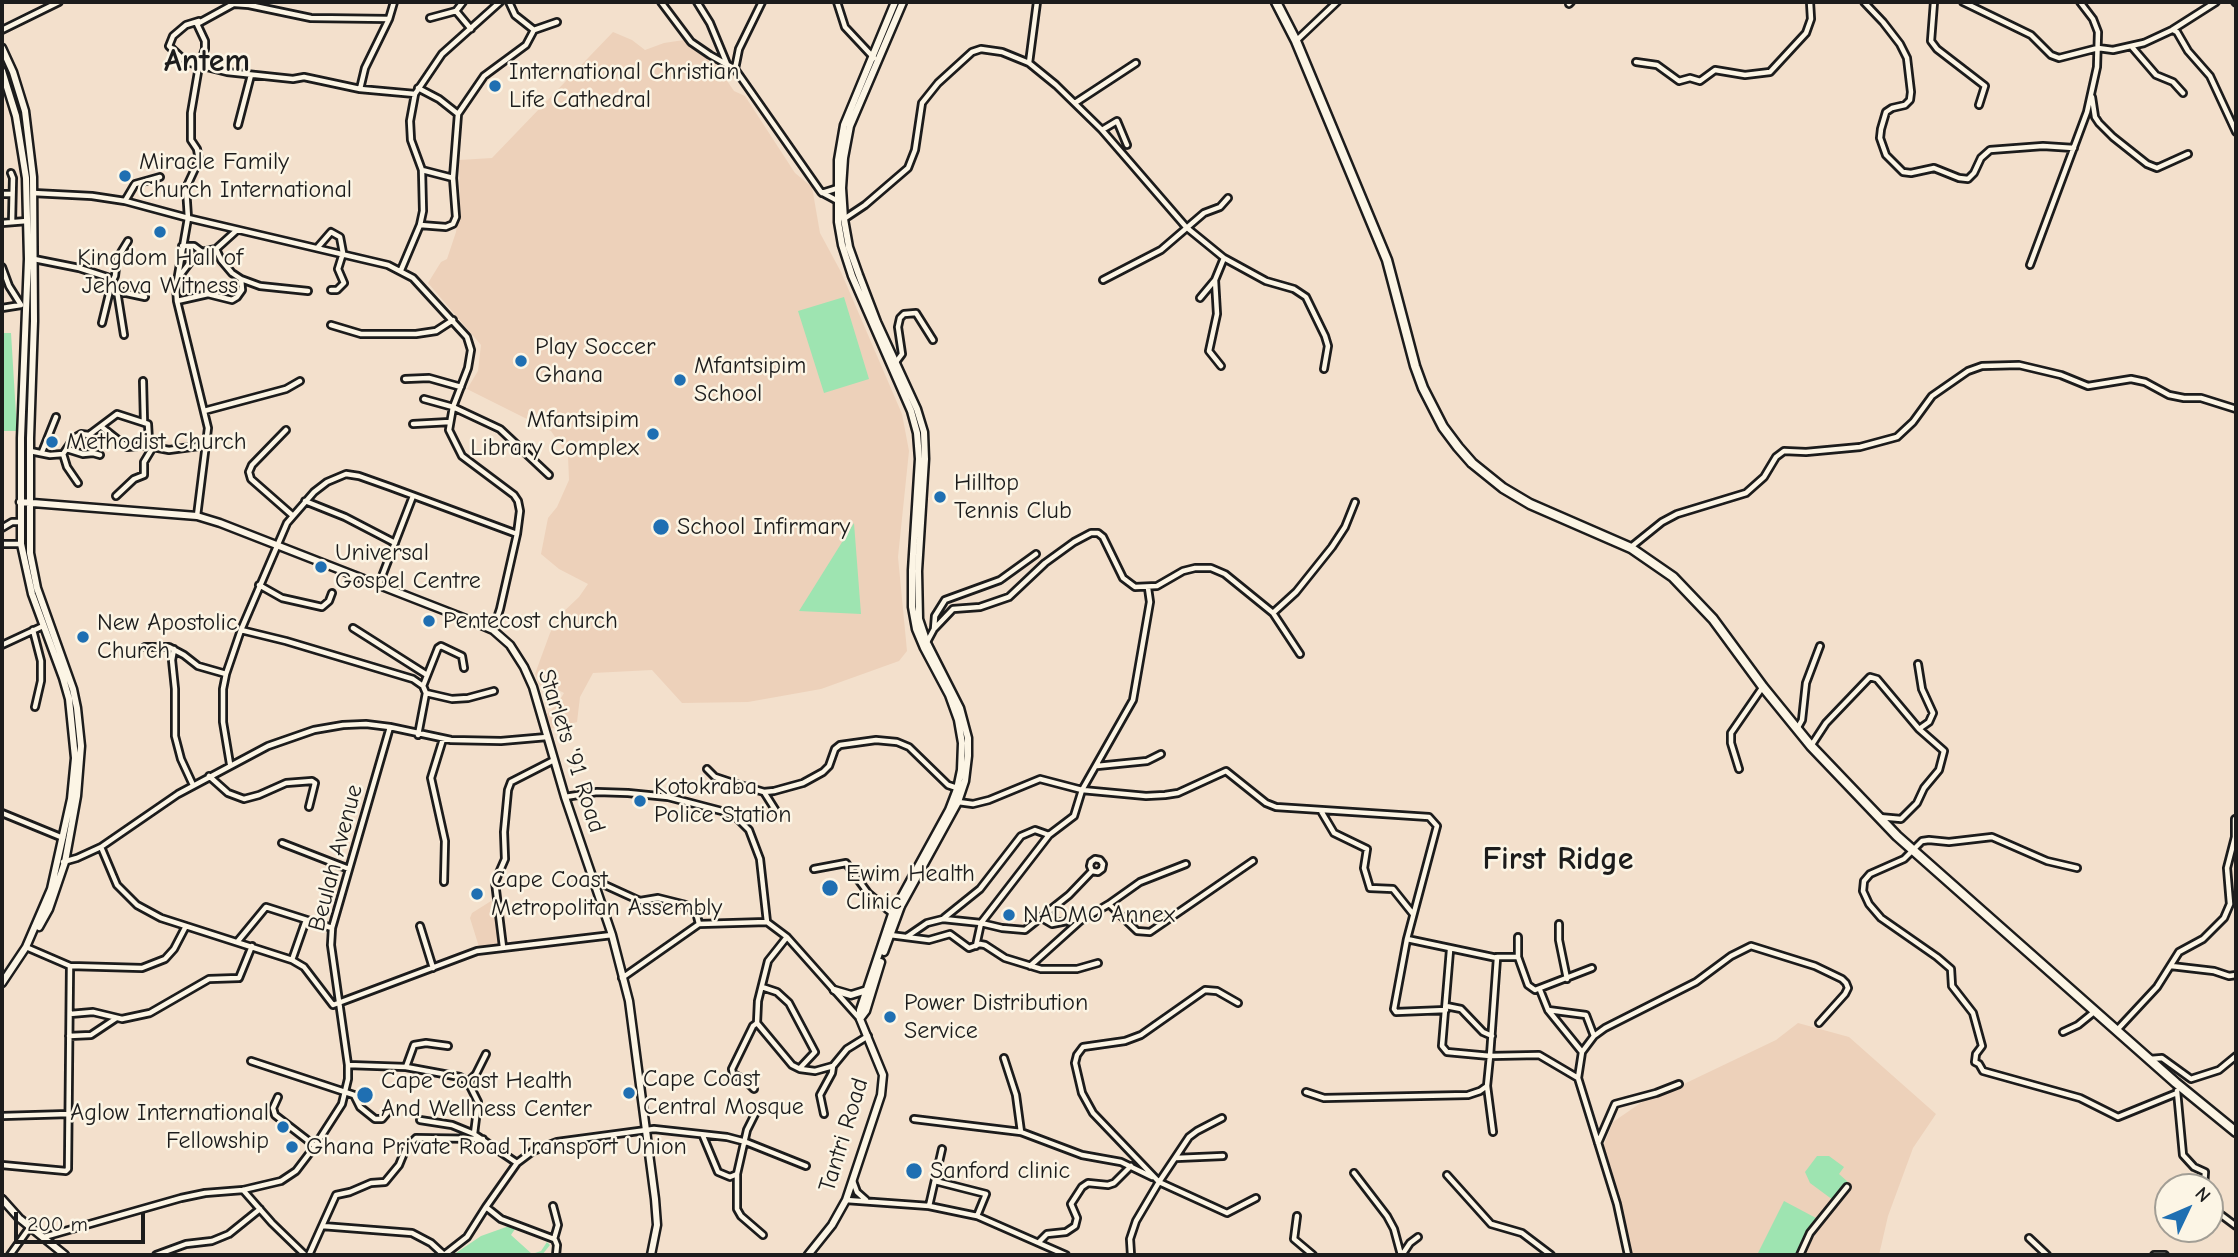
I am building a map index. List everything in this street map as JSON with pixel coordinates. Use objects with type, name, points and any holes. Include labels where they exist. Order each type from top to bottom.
[{"type":"highway","points":[[1276,2],[1296,41],[1387,260],[1415,366],[1427,398],[1443,427],[1472,463],[1503,488],[1530,504],[1630,548],[1673,577],[1713,620],[1797,730],[1878,817],[2150,1059],[2177,1088],[2236,1132]]},
{"type":"street","points":[[2,30],[59,2]]},
{"type":"street","points":[[224,2],[226,8]]},
{"type":"street","points":[[360,89],[365,68],[389,19],[394,2]]},
{"type":"street","points":[[430,18],[456,11],[463,2]]},
{"type":"street","points":[[401,270],[423,211],[422,170],[411,140],[410,121],[415,94],[442,54],[500,2]]},
{"type":"street","points":[[509,2],[515,15],[534,30]]},
{"type":"street","points":[[661,2],[691,42],[735,69],[822,193],[836,200]]},
{"type":"street","points":[[697,2],[710,23],[728,64]]},
{"type":"street","points":[[735,69],[739,49],[762,2]]},
{"type":"street","points":[[837,2],[845,27],[875,59]]},
{"type":"street","points":[[875,59],[895,2]]},
{"type":"street","points":[[895,915],[958,802],[968,764],[966,730],[954,694],[925,646],[918,607],[924,432],[917,409],[844,241],[839,188],[838,160],[844,125],[903,2]]},
{"type":"street","points":[[1028,63],[1037,2]]},
{"type":"street","points":[[1296,41],[1337,2]]},
{"type":"street","points":[[1636,62],[1657,65],[1679,81],[1690,78],[1700,80],[1715,70],[1745,75],[1770,72],[1806,33],[1811,19],[1810,2]]},
{"type":"street","points":[[1864,2],[1900,44],[1907,58],[1910,100],[1905,105],[1892,107],[1886,112],[1880,138],[1886,155],[1903,172],[1934,168],[1968,179],[1981,158],[1990,150],[2043,146],[2074,148]]},
{"type":"street","points":[[1934,2],[1931,41],[1937,49],[1985,86],[1979,105]]},
{"type":"street","points":[[1964,2],[2031,34],[2054,57],[2070,57],[2098,48],[2113,50],[2132,47],[2172,30],[2216,2]]},
{"type":"street","points":[[2030,265],[2074,148],[2091,96],[2097,67],[2096,25],[2080,2]]},
{"type":"street","points":[[389,19],[311,18],[258,4],[236,3],[186,25],[173,36],[169,46],[186,62],[199,66],[251,75],[304,77],[360,89],[415,94]]},
{"type":"street","points":[[456,11],[471,29]]},
{"type":"street","points":[[197,516],[208,428],[177,301],[182,246],[188,218],[186,188],[199,160],[190,130],[199,66],[205,49],[205,41],[198,28],[200,21]]},
{"type":"street","points":[[420,225],[446,227],[453,224],[456,217],[453,178],[458,114],[484,76],[526,45],[534,30],[557,22]]},
{"type":"street","points":[[2172,30],[2177,32],[2188,51],[2210,76],[2236,132]]},
{"type":"street","points":[[2132,47],[2156,75],[2173,82],[2183,93]]},
{"type":"street","points":[[2,48],[13,72],[25,111],[32,154],[33,193],[23,306],[25,322],[21,544],[30,587],[64,678],[75,738],[74,778],[61,862]]},
{"type":"street","points":[[844,219],[908,168],[915,150],[922,103],[938,82],[975,51],[1002,52],[1028,63],[1075,103],[1102,130],[1186,227],[1224,258],[1266,281],[1294,289],[1306,297],[1328,346],[1324,369]]},
{"type":"street","points":[[1075,103],[1136,63]]},
{"type":"street","points":[[2,71],[21,138],[34,259],[30,553],[37,588],[69,676],[81,747],[77,796],[49,909],[2,984]]},
{"type":"street","points":[[238,125],[251,75]]},
{"type":"street","points":[[418,89],[439,99],[458,114]]},
{"type":"street","points":[[2091,96],[2095,117],[2099,123],[2147,164],[2157,168],[2188,154]]},
{"type":"street","points":[[1102,130],[1117,121],[1127,145]]},
{"type":"street","points":[[422,170],[453,178]]},
{"type":"street","points":[[10,173],[13,178],[12,222]]},
{"type":"street","points":[[125,201],[135,184],[160,177]]},
{"type":"street","points":[[822,193],[839,188]]},
{"type":"street","points":[[839,188],[836,200],[852,276],[871,325],[911,411],[917,433],[919,459],[912,607],[916,629],[949,695],[958,720],[962,755],[957,789],[949,810],[895,915],[860,1010],[860,1019]]},
{"type":"street","points":[[33,193],[92,196],[125,201],[343,253],[401,270],[429,293],[467,337],[471,350],[468,368],[453,407],[449,430],[462,456],[514,495],[518,501],[520,512],[517,534],[493,630]]},
{"type":"street","points":[[2,194],[12,194]]},
{"type":"street","points":[[1103,280],[1161,250],[1206,211],[1220,207],[1228,198]]},
{"type":"street","points":[[2,223],[29,218]]},
{"type":"street","points":[[178,278],[202,251],[216,249],[238,229]]},
{"type":"street","points":[[318,247],[331,232],[337,233],[341,240],[343,253],[338,269],[344,283],[338,290],[331,290]]},
{"type":"street","points":[[102,323],[119,254],[128,242]]},
{"type":"street","points":[[182,246],[194,246],[202,251]]},
{"type":"street","points":[[216,249],[221,260],[241,279],[260,286],[308,291]]},
{"type":"street","points":[[1200,298],[1215,280],[1224,258]]},
{"type":"street","points":[[34,259],[101,274],[112,282],[117,291],[124,335]]},
{"type":"street","points":[[2,267],[4,280],[23,306]]},
{"type":"street","points":[[177,301],[208,294],[232,300],[242,290],[241,279]]},
{"type":"street","points":[[1215,280],[1217,314],[1209,351],[1221,366]]},
{"type":"street","points":[[117,291],[145,297]]},
{"type":"street","points":[[2,308],[23,306]]},
{"type":"street","points":[[896,362],[902,354],[898,327],[904,314],[916,313],[933,340]]},
{"type":"street","points":[[331,325],[361,334],[416,334],[436,331],[453,320]]},
{"type":"street","points":[[25,322],[34,321]]},
{"type":"street","points":[[1630,548],[1676,514],[1746,493],[1764,477],[1776,457],[1784,451],[1806,452],[1860,447],[1897,437],[1913,422],[1932,396],[1968,371],[1982,366],[2019,365],[2061,375],[2088,386],[2131,379],[2145,382],[2169,395],[2201,398],[2236,409]]},
{"type":"street","points":[[405,379],[429,378],[461,387]]},
{"type":"street","points":[[143,381],[145,422]]},
{"type":"street","points":[[204,411],[286,389],[300,381]]},
{"type":"street","points":[[424,399],[453,407],[500,429],[549,475]]},
{"type":"street","points":[[78,483],[67,467],[65,452],[79,435],[89,435],[102,428],[117,414],[145,422],[149,427],[151,446],[144,463],[144,475],[134,479],[116,496]]},
{"type":"street","points":[[41,452],[56,417]]},
{"type":"street","points":[[413,424],[450,422]]},
{"type":"street","points":[[102,428],[127,447],[151,446],[169,450],[206,446]]},
{"type":"street","points":[[286,430],[252,465],[249,472],[251,479],[292,515]]},
{"type":"street","points":[[21,438],[30,438]]},
{"type":"street","points":[[30,451],[50,455],[65,452],[100,455]]},
{"type":"street","points":[[230,764],[223,722],[226,674],[241,630],[284,527],[304,501],[327,482],[346,474],[359,476],[517,534]]},
{"type":"street","points":[[30,490],[44,503]]},
{"type":"street","points":[[379,584],[413,496]]},
{"type":"street","points":[[304,501],[345,517],[395,543]]},
{"type":"street","name":"Starlets '91 Road","points":[[20,502],[197,516],[277,544],[493,630],[510,645],[533,687],[565,797],[612,936],[629,1001],[657,1225],[651,1255]]},
{"type":"street","points":[[1273,613],[1296,592],[1332,547],[1345,527],[1354,502]]},
{"type":"street","points":[[2,528],[12,522],[20,522]]},
{"type":"street","points":[[925,646],[934,629],[953,610],[980,607],[1009,597],[1045,563],[1091,533],[1098,533],[1103,537],[1127,582],[1135,587],[1157,586],[1184,570],[1211,568],[1225,573],[1273,613],[1300,654]]},
{"type":"street","points":[[2,544],[21,544]]},
{"type":"street","points":[[934,629],[935,616],[944,600],[1000,580],[1036,554]]},
{"type":"street","points":[[259,584],[282,598],[319,607],[327,604],[332,593]]},
{"type":"street","points":[[976,946],[981,923],[1049,835],[1074,816],[1082,790],[1133,700],[1150,602],[1148,588]]},
{"type":"street","points":[[2,645],[43,626]]},
{"type":"street","points":[[353,628],[427,675]]},
{"type":"street","points":[[33,630],[41,662],[41,681],[35,707]]},
{"type":"street","points":[[241,630],[413,679],[423,686],[426,693],[418,735]]},
{"type":"street","points":[[145,647],[162,646],[174,649],[198,666],[226,674]]},
{"type":"street","points":[[423,686],[441,646],[462,656],[464,668]]},
{"type":"street","points":[[1797,730],[1802,722],[1806,682],[1820,646]]},
{"type":"street","points":[[174,649],[172,667],[175,736],[185,769],[194,785]]},
{"type":"street","points":[[1918,664],[1922,689],[1933,713],[1929,722],[1919,729]]},
{"type":"street","points":[[1811,746],[1826,723],[1873,676],[1919,729],[1944,749],[1939,770],[1924,788],[1917,803],[1902,818],[1878,817]]},
{"type":"street","points":[[1739,769],[1731,743],[1731,733],[1763,687]]},
{"type":"street","points":[[426,693],[452,699],[494,691]]},
{"type":"street","points":[[61,862],[101,847],[152,810],[230,764],[268,746],[314,730],[366,724],[443,739],[501,741],[548,737]]},
{"type":"street","name":"Beulah Avenue","points":[[43,1237],[181,1198],[243,1190],[281,1181],[291,1175],[315,1146],[334,1117],[345,1093],[348,1065],[331,945],[332,928],[390,727]]},
{"type":"street","points":[[443,739],[431,778],[445,841],[444,883]]},
{"type":"street","points":[[707,769],[723,780],[764,792],[796,785],[824,772],[840,745],[876,740],[897,742],[909,747],[948,785],[957,789]]},
{"type":"street","points":[[1096,766],[1147,761],[1161,754]]},
{"type":"street","points":[[503,947],[495,882],[505,859],[503,832],[508,790],[511,782],[554,760]]},
{"type":"street","points":[[958,802],[973,804],[1040,779],[1082,790],[1146,796],[1165,795],[1191,788],[1226,771],[1266,803],[1276,807],[1424,816],[1437,826],[1407,939],[1394,1009],[1396,1012],[1461,1009],[1480,1030],[1492,1036]]},
{"type":"street","points":[[209,776],[229,793],[244,799],[286,783],[312,781],[315,783],[309,807]]},
{"type":"street","points":[[565,797],[597,792],[628,793],[667,797],[733,814],[749,830],[760,859],[767,922]]},
{"type":"street","points":[[764,792],[776,811]]},
{"type":"street","points":[[1321,810],[1334,833],[1367,849],[1364,868],[1370,888],[1393,889],[1414,915]]},
{"type":"street","points":[[2,813],[63,838]]},
{"type":"street","points":[[2117,1030],[2157,988],[2179,952],[2203,939],[2229,910],[2227,868],[2235,837],[2235,819]]},
{"type":"street","points":[[943,919],[980,890],[1021,836],[1035,830],[1049,835]]},
{"type":"street","points":[[2077,868],[2047,861],[1992,837],[1949,842],[1925,841],[1904,859],[1866,877],[1864,897],[1881,918],[1951,970],[1952,986],[1970,1008],[1976,1022],[1982,1046],[1975,1062],[1983,1071],[2080,1098],[2118,1117],[2177,1088],[2183,1154],[2193,1167],[2206,1173]]},
{"type":"street","points":[[282,843],[348,869]]},
{"type":"street","points":[[101,847],[114,878],[130,899],[147,912],[292,960],[304,967],[330,1003],[340,1004],[477,951],[612,936]]},
{"type":"street","points":[[1109,904],[1137,931],[1150,932],[1253,861]]},
{"type":"street","points":[[814,869],[846,863],[863,887],[895,915]]},
{"type":"street","points":[[1030,966],[1086,917],[1140,882],[1186,864]]},
{"type":"street","points":[[908,936],[927,923],[943,919],[1021,930],[1069,895],[1092,871]]},
{"type":"street","points":[[594,880],[640,901],[658,898],[686,905],[696,912],[699,924]]},
{"type":"street","points":[[238,941],[266,907],[332,928]]},
{"type":"street","points":[[1041,917],[1046,922],[1058,924],[1086,917]]},
{"type":"street","points":[[292,960],[306,920]]},
{"type":"street","points":[[622,978],[699,924],[767,922],[787,937],[860,1019]]},
{"type":"street","points":[[1559,924],[1560,951],[1567,979]]},
{"type":"street","points":[[27,945],[70,966],[123,968],[155,964],[166,959],[186,926]]},
{"type":"street","points":[[420,926],[433,968]]},
{"type":"street","points":[[888,935],[929,940],[950,934],[969,948],[985,945],[1005,958],[1030,966],[1059,970],[1077,969],[1098,963]]},
{"type":"street","points":[[860,1019],[866,1011],[888,935]]},
{"type":"street","points":[[787,937],[768,961],[757,1023],[793,1065],[815,1071],[833,1066],[852,1045],[868,1036]]},
{"type":"street","points":[[1518,937],[1518,957],[1528,985],[1535,990],[1592,968]]},
{"type":"street","points":[[1407,939],[1450,950],[1496,957],[1518,957]]},
{"type":"street","points":[[70,1014],[93,1012],[115,1019],[150,1013],[209,979],[239,978],[252,946]]},
{"type":"street","points":[[1628,1255],[1617,1205],[1578,1078],[1582,1052],[1594,1037],[1605,1028],[1696,982],[1731,956],[1751,946],[1815,966],[1846,983],[1848,988],[1845,994],[1819,1023]]},
{"type":"street","points":[[1450,950],[1442,1046],[1444,1050],[1490,1056],[1539,1055],[1578,1078]]},
{"type":"street","points":[[1493,1132],[1487,1086],[1496,957]]},
{"type":"street","points":[[2172,965],[2236,975]]},
{"type":"street","points":[[2,1165],[67,1171],[70,966]]},
{"type":"street","points":[[762,987],[777,992],[789,1003],[815,1052],[800,1069]]},
{"type":"street","points":[[1156,1180],[1093,1113],[1077,1077],[1077,1055],[1083,1047],[1089,1045],[1125,1041],[1142,1035],[1205,989],[1217,991],[1238,1003]]},
{"type":"street","points":[[834,990],[850,995],[867,990]]},
{"type":"street","points":[[1540,990],[1548,1010],[1582,1052]]},
{"type":"street","points":[[1548,1010],[1584,1014],[1594,1037]]},
{"type":"street","points":[[2063,1032],[2078,1025],[2095,1011]]},
{"type":"street","points":[[69,1036],[90,1035],[115,1019]]},
{"type":"street","name":"Tantri Road","points":[[808,1255],[832,1225],[846,1200],[883,1082],[881,1067],[860,1019]]},
{"type":"street","points":[[754,1089],[733,1074],[732,1069],[752,1026],[757,1023]]},
{"type":"street","points":[[406,1067],[414,1045],[448,1045]]},
{"type":"street","points":[[468,1082],[476,1074],[486,1054]]},
{"type":"street","points":[[2150,1059],[2162,1058],[2191,1079],[2219,1070],[2236,1056]]},
{"type":"street","points":[[1004,1058],[1016,1095],[1021,1132]]},
{"type":"street","points":[[251,1061],[356,1096],[360,1107],[375,1119],[382,1119],[387,1113]]},
{"type":"street","points":[[348,1065],[406,1067],[460,1077],[468,1082],[478,1102],[474,1134]]},
{"type":"street","points":[[824,1114],[820,1095],[833,1066]]},
{"type":"street","points":[[1598,1144],[1615,1104],[1679,1084]]},
{"type":"street","points":[[1306,1093],[1324,1098],[1455,1095],[1476,1093],[1487,1086]]},
{"type":"street","points":[[278,1097],[273,1108],[275,1115],[315,1146]]},
{"type":"street","points":[[2,1115],[69,1114]]},
{"type":"street","points":[[755,1114],[750,1123],[737,1174],[737,1209],[741,1216],[763,1235]]},
{"type":"street","points":[[1131,1255],[1130,1239],[1156,1180],[1189,1137],[1222,1118]]},
{"type":"street","points":[[914,1119],[1021,1132],[1066,1150],[1131,1166],[1227,1213],[1256,1198]]},
{"type":"street","points":[[420,1120],[452,1125],[474,1134],[517,1163]]},
{"type":"street","points":[[322,1226],[412,1233],[431,1243],[444,1255],[467,1237],[517,1163],[533,1151],[557,1142],[647,1130],[664,1129],[727,1137],[806,1166]]},
{"type":"street","points":[[703,1136],[718,1172],[730,1177],[737,1174]]},
{"type":"street","points":[[243,1190],[307,1255],[336,1195],[371,1183],[385,1182],[399,1166],[406,1148],[415,1138],[485,1139]]},
{"type":"street","points":[[929,1206],[942,1149]]},
{"type":"street","points":[[1175,1158],[1223,1156]]},
{"type":"street","points":[[1039,1242],[1050,1232],[1066,1233],[1075,1226],[1077,1218],[1072,1204],[1082,1187],[1088,1183],[1114,1183],[1131,1166]]},
{"type":"street","points":[[1354,1173],[1387,1216],[1394,1229],[1401,1255]]},
{"type":"street","points":[[1447,1175],[1491,1224],[1522,1233],[1551,1255]]},
{"type":"street","points":[[853,1181],[857,1192],[866,1200]]},
{"type":"street","points":[[935,1181],[986,1194],[977,1216]]},
{"type":"street","points":[[251,1199],[253,1188]]},
{"type":"street","points":[[1800,1255],[1810,1233],[1847,1188]]},
{"type":"street","points":[[2,1199],[30,1227],[65,1255]]},
{"type":"street","points":[[846,1200],[929,1206],[977,1216],[1066,1255]]},
{"type":"street","points":[[553,1206],[558,1225],[554,1240]]},
{"type":"street","points":[[486,1207],[501,1219],[554,1240],[557,1245],[556,1255]]},
{"type":"street","points":[[156,1255],[229,1234],[260,1209]]},
{"type":"street","points":[[1297,1216],[1294,1239],[1313,1255]]},
{"type":"street","points":[[10,1255],[30,1227]]},
{"type":"street","points":[[1401,1255],[1418,1237]]},
{"type":"street","points":[[2029,1238],[2046,1255]]},
{"type":"street","points":[[2154,1255],[2165,1255]]},
{"type":"shaded area","name":"Mfantsipim School","points":[[613,32],[632,40],[645,50],[684,40],[714,62],[734,91],[745,96],[795,173],[812,187],[820,233],[841,272],[902,414],[909,451],[898,557],[907,651],[899,661],[821,689],[748,702],[682,703],[652,670],[593,673],[580,697],[577,722],[550,729],[546,715],[564,693],[554,688],[546,691],[535,674],[550,633],[560,615],[588,584],[559,569],[541,554],[548,518],[557,507],[569,480],[568,456],[551,431],[467,389],[478,371],[481,345],[428,283],[441,262],[447,259],[456,232],[460,206],[459,160],[492,158]]},
{"type":"shaded area","points":[[491,901],[495,904],[500,943],[479,947],[470,918],[472,913]]},
{"type":"shaded area","points":[[1798,1023],[1849,1037],[1936,1114],[1913,1148],[1888,1216],[1879,1255],[1632,1255],[1603,1147],[1613,1122],[1642,1102],[1776,1040]]},
{"type":"green space","points":[[844,297],[869,379],[824,393],[798,311]]},
{"type":"green space","points":[[2,333],[11,333],[17,431],[2,431]]},
{"type":"green space","points":[[854,523],[861,614],[799,611]]},
{"type":"green space","points":[[1817,1156],[1829,1156],[1844,1167],[1839,1174],[1848,1182],[1833,1200],[1810,1183],[1805,1172]]},
{"type":"green space","points":[[1784,1201],[1816,1218],[1797,1255],[1757,1255]]},
{"type":"green space","points":[[509,1226],[515,1229],[511,1235],[532,1254],[541,1251],[547,1242],[550,1245],[542,1255],[453,1255],[481,1236]]},
{"type":"place","name":"International Christian Life Cathedral","points":[[495,86]]},
{"type":"place","name":"Miracle Family Church International","points":[[125,176]]},
{"type":"place","name":"Kingdom Hall of Jehova Witness","points":[[160,232]]},
{"type":"place","name":"Play Soccer Ghana","points":[[521,361]]},
{"type":"place","name":"Mfantsipim School","points":[[680,380]]},
{"type":"place","name":"Mfantsipim Library Complex","points":[[653,434]]},
{"type":"place","name":"Methodist Church","points":[[52,442]]},
{"type":"place","name":"Hilltop Tennis Club","points":[[940,497]]},
{"type":"place","name":"School Infirmary","points":[[661,527]]},
{"type":"place","name":"Universal Gospel Centre","points":[[321,567]]},
{"type":"place","name":"Pentecost church","points":[[429,621]]},
{"type":"place","name":"New Apostolic Church","points":[[83,637]]},
{"type":"place","name":"Kotokraba Police Station","points":[[640,801]]},
{"type":"place","name":"Ewim Health Clinic","points":[[830,888]]},
{"type":"place","name":"Cape Coast Metropolitan Assembly","points":[[477,894]]},
{"type":"place","name":"NADMO Annex","points":[[1009,915]]},
{"type":"place","name":"Power Distribution Service","points":[[890,1017]]},
{"type":"place","name":"Cape Coast Central Mosque","points":[[629,1093]]},
{"type":"place","name":"Cape Coast Health And Wellness Center","points":[[365,1095]]},
{"type":"place","name":"Aglow International Fellowship","points":[[283,1127]]},
{"type":"place","name":"Ghana Private Road Transport Union","points":[[292,1147]]},
{"type":"place","name":"Sanford clinic","points":[[914,1171]]},
{"type":"district","name":"Antem","points":[[207,62]]},
{"type":"district","name":"First Ridge","points":[[1558,860]]}]
